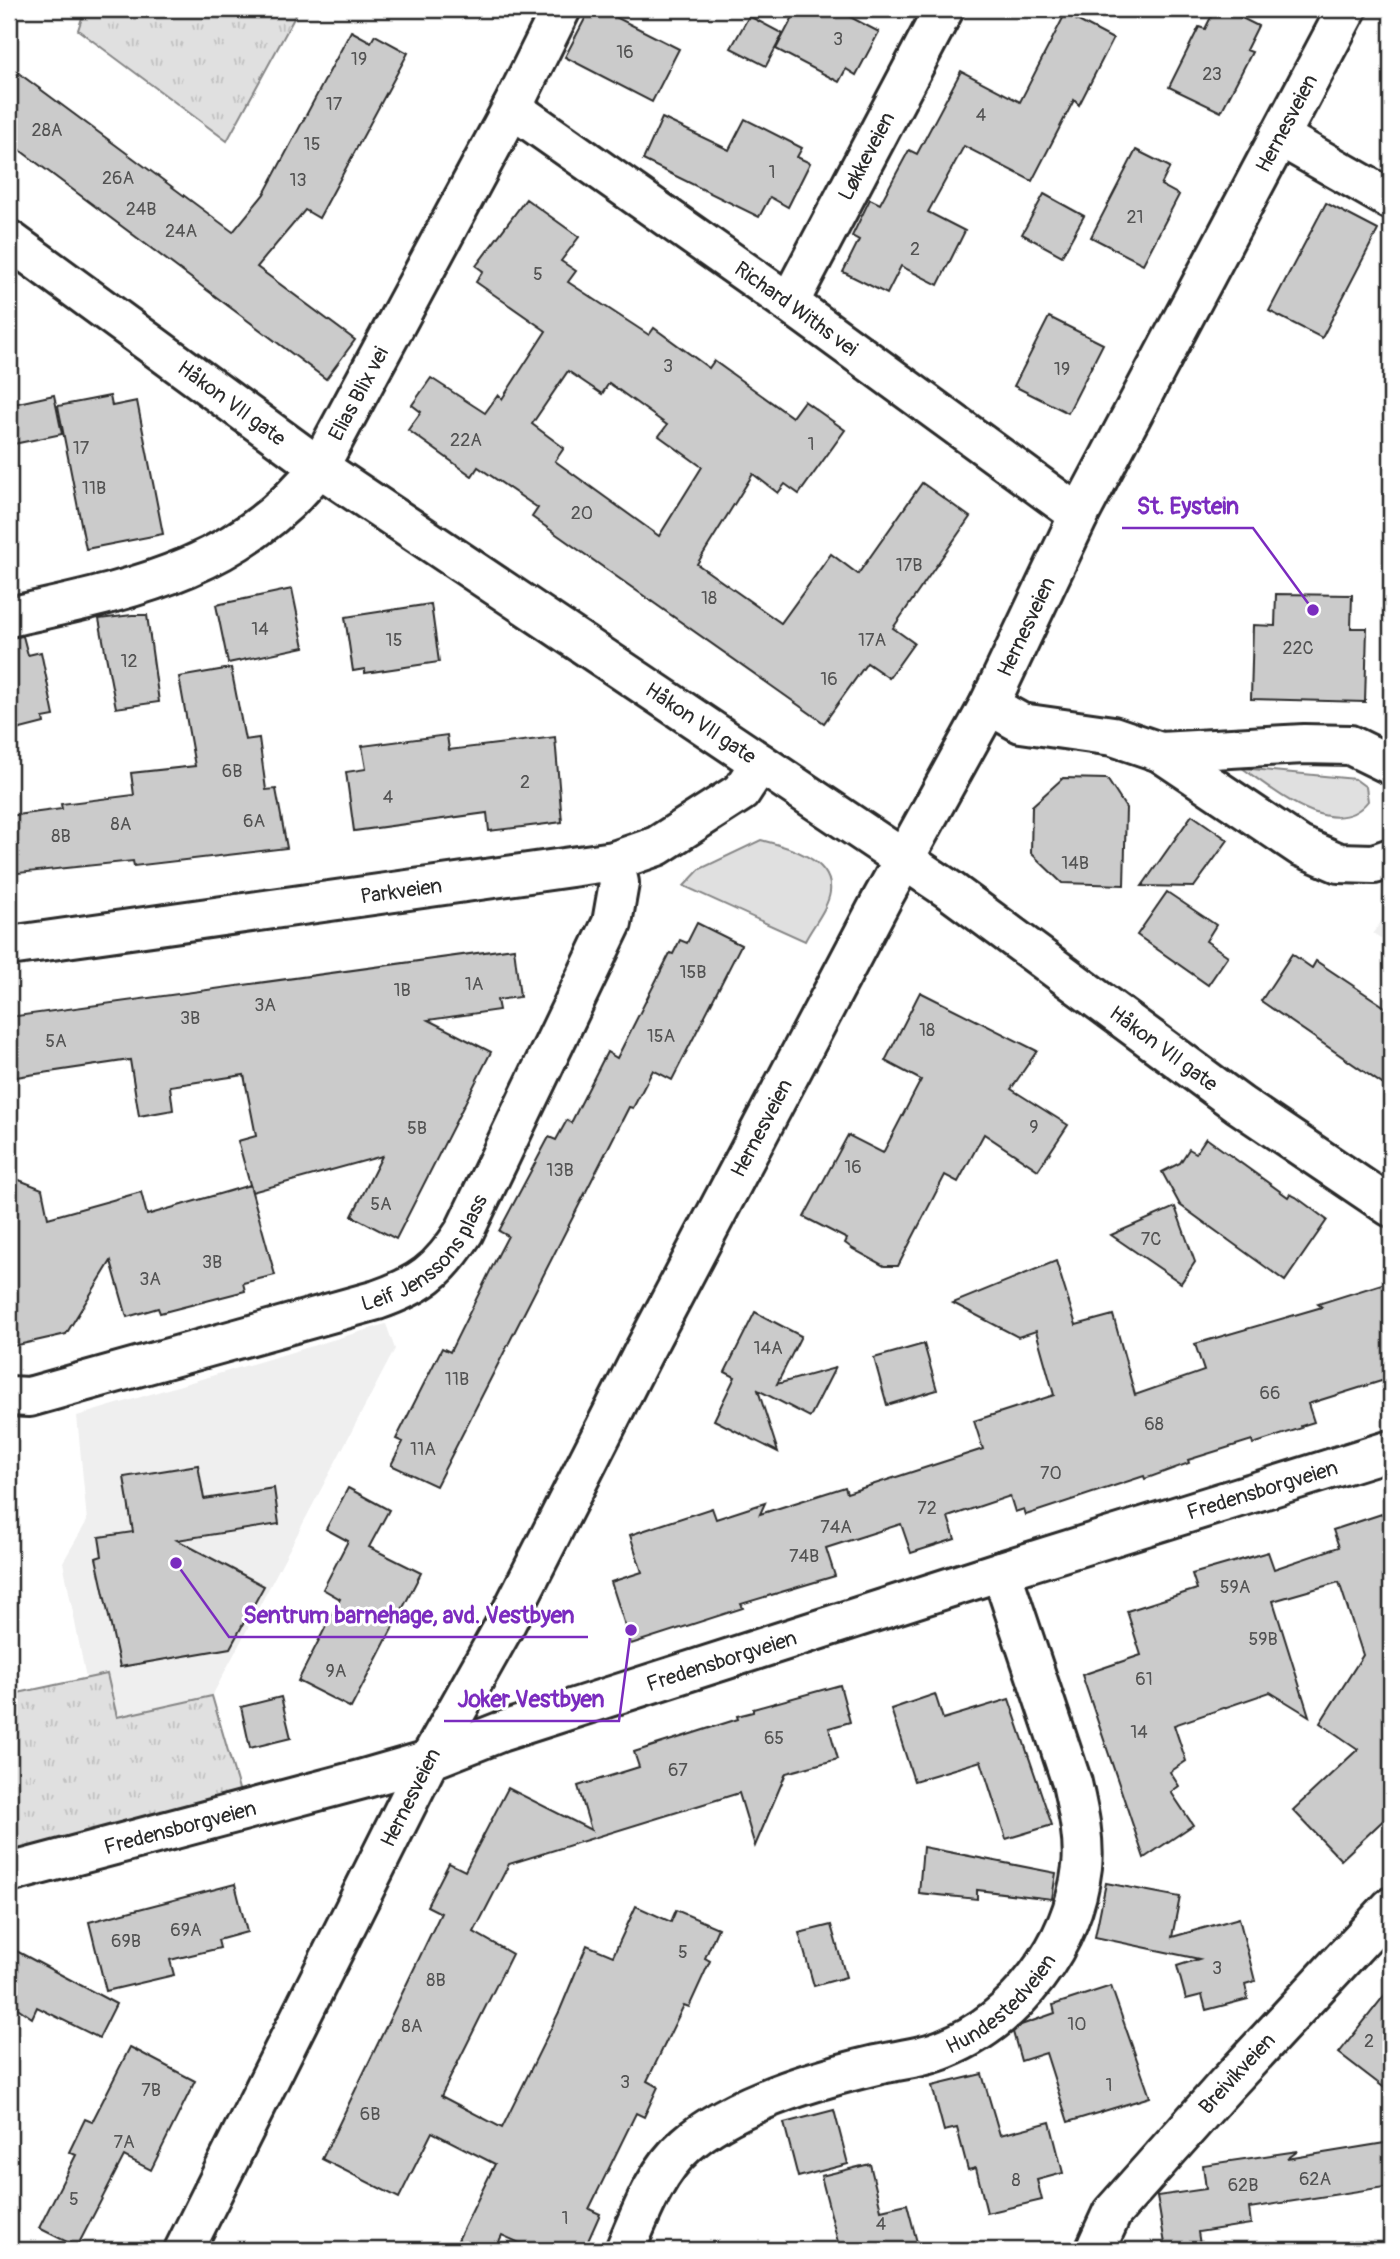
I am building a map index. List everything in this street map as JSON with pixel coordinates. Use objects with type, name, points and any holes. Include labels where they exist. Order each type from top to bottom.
[{"type":"street","name":"Elias Blix vei","points":[[9,617],[129,590],[179,572],[255,532],[283,509],[319,467],[512,108],[561,9]]},
{"type":"street","name":"Løkkeveien","points":[[789,303],[944,9]]},
{"type":"street","name":"Hernesveien","points":[[184,2250],[429,1760],[506,1623],[643,1353],[989,705],[1079,515],[1347,9]]},
{"type":"street","name":"Richard Withs vei","points":[[512,108],[789,303],[1079,515]]},
{"type":"street","points":[[1279,136],[1391,200]]},
{"type":"street","name":"Håkon VII gate","points":[[9,240],[319,467],[948,889],[1240,1105],[1391,1207]]},
{"type":"street","points":[[989,705],[1021,723],[1113,736],[1160,752],[1300,846],[1339,863],[1374,864],[1391,858]]},
{"type":"street","points":[[1160,752],[1304,744],[1350,745],[1391,765]]},
{"type":"street","name":"Parkveien","points":[[9,946],[614,861],[657,846],[741,792],[760,763]]},
{"type":"street","name":"Leif Jenssons plass","points":[[9,1396],[29,1397],[377,1300],[425,1279],[446,1260],[464,1233],[612,923],[619,883],[614,861]]},
{"type":"street","name":"Fredensborgveien","points":[[9,1873],[429,1760],[500,1732],[1001,1571],[1391,1450]]},
{"type":"street","name":"Hundestedveien","points":[[625,2250],[660,2177],[685,2146],[710,2127],[791,2091],[873,2066],[943,2050],[989,2025],[1028,1987],[1058,1946],[1077,1900],[1083,1864],[1079,1815],[1072,1783],[1001,1571]]},
{"type":"street","name":"Breivikveien","points":[[1095,2250],[1112,2213],[1391,1907]]},
{"type":"shaded area","points":[[1391,908],[1391,945],[1373,933]]},
{"type":"shaded area","points":[[386,1324],[395,1349],[212,1696],[117,1717],[107,1674],[86,1678],[63,1562],[87,1521],[77,1416]]},
{"type":"green space","points":[[85,9],[299,9],[227,141],[78,30]]},
{"type":"green space","points":[[1242,768],[1355,779],[1366,787],[1368,801],[1354,813],[1339,817],[1322,815],[1287,799]]},
{"type":"green space","points":[[761,840],[806,856],[824,871],[829,881],[830,892],[826,904],[805,941],[684,886],[700,869]]},
{"type":"green space","points":[[107,1674],[117,1717],[212,1696],[241,1796],[9,1854],[9,1675],[13,1694]]},
{"type":"building","points":[[590,9],[600,9],[679,49],[652,102],[565,57]]},
{"type":"building","points":[[797,9],[835,9],[879,32],[856,75],[846,69],[839,82],[776,49]]},
{"type":"building","points":[[1215,9],[1224,9],[1258,26],[1246,50],[1252,52],[1221,112],[1169,87],[1199,27],[1205,29]]},
{"type":"building","points":[[1065,14],[1113,39],[1079,105],[1074,100],[1032,181],[964,146],[928,212],[965,231],[938,285],[901,266],[887,294],[843,272],[859,240],[852,236],[870,199],[880,204],[909,150],[917,154],[961,71],[1020,102]]},
{"type":"building","points":[[749,16],[783,34],[766,66],[731,48]]},
{"type":"building","points":[[351,31],[371,42],[375,35],[408,53],[319,218],[305,210],[257,267],[355,340],[326,379],[9,142],[9,66],[233,232],[264,194]]},
{"type":"building","points":[[662,118],[729,150],[745,119],[802,148],[797,157],[810,163],[788,207],[770,197],[759,217],[643,160]]},
{"type":"building","points":[[1136,150],[1170,167],[1161,185],[1179,195],[1143,264],[1091,237]]},
{"type":"building","points":[[1044,194],[1084,216],[1062,256],[1022,234]]},
{"type":"building","points":[[526,199],[579,237],[561,261],[576,271],[568,282],[649,335],[654,328],[709,368],[714,361],[792,417],[804,401],[845,430],[799,494],[785,484],[778,493],[753,474],[697,564],[781,623],[831,554],[858,574],[922,483],[970,517],[893,628],[914,643],[889,678],[867,663],[824,723],[532,517],[538,508],[478,467],[472,476],[408,430],[421,412],[412,405],[431,378],[485,413],[498,395],[502,399],[546,331],[476,282],[483,271],[476,266]],"holes":[[[568,371],[602,394],[609,383],[667,425],[659,436],[702,467],[659,536],[555,461],[564,448],[532,424]]]},
{"type":"building","points":[[1326,203],[1378,230],[1322,338],[1269,311]]},
{"type":"building","points":[[1049,317],[1103,344],[1068,413],[1014,386]]},
{"type":"building","points":[[54,395],[62,434],[9,445],[9,405]]},
{"type":"building","points":[[110,396],[112,406],[137,401],[163,534],[86,549],[58,406]]},
{"type":"building","points":[[292,589],[304,647],[228,663],[216,605]]},
{"type":"building","points":[[1276,594],[1352,595],[1351,628],[1367,628],[1365,702],[1251,699],[1253,625],[1275,626]]},
{"type":"building","points":[[431,604],[439,662],[365,673],[365,669],[353,671],[345,617]]},
{"type":"building","points":[[147,615],[159,702],[116,708],[99,619]]},
{"type":"building","points":[[23,636],[28,655],[41,652],[54,716],[43,718],[44,723],[9,732],[9,638]]},
{"type":"building","points":[[231,668],[245,740],[259,738],[266,790],[276,789],[287,848],[134,866],[133,861],[9,874],[9,816],[62,809],[61,804],[134,795],[131,773],[195,766],[179,677]]},
{"type":"building","points":[[447,735],[449,750],[555,737],[562,822],[489,831],[487,813],[354,831],[346,772],[366,769],[362,746]]},
{"type":"building","points":[[1063,778],[1107,779],[1126,808],[1124,885],[1062,883],[1031,853],[1032,806]]},
{"type":"building","points":[[1192,815],[1228,840],[1194,887],[1142,886]]},
{"type":"building","points":[[1167,892],[1216,925],[1206,941],[1228,956],[1208,985],[1137,935]]},
{"type":"building","points":[[697,923],[741,945],[672,1080],[653,1070],[633,1108],[629,1107],[436,1486],[391,1465],[403,1442],[396,1439],[442,1348],[450,1352],[508,1236],[499,1231],[549,1137],[556,1140],[567,1120],[571,1123],[607,1052],[617,1058],[670,953],[673,954],[680,940],[687,943]]},
{"type":"building","points":[[514,948],[520,997],[497,1000],[499,1010],[428,1020],[491,1052],[396,1239],[352,1216],[382,1156],[252,1192],[238,1141],[256,1136],[244,1075],[170,1086],[173,1110],[139,1116],[130,1060],[9,1078],[9,1017]]},
{"type":"building","points":[[1292,954],[1312,968],[1316,961],[1391,1011],[1391,1090],[1261,1001]]},
{"type":"building","points":[[920,992],[1037,1051],[1011,1089],[1068,1125],[1038,1170],[984,1134],[958,1182],[945,1175],[898,1266],[884,1266],[853,1249],[845,1243],[847,1239],[804,1217],[848,1135],[883,1153],[921,1080],[885,1061]]},
{"type":"building","points":[[1206,1138],[1288,1197],[1290,1194],[1296,1197],[1327,1220],[1285,1281],[1180,1205],[1162,1172],[1180,1163],[1189,1149],[1196,1153]]},
{"type":"building","points":[[9,1176],[42,1189],[48,1218],[141,1192],[147,1215],[250,1185],[275,1275],[243,1283],[245,1291],[160,1313],[158,1308],[127,1317],[111,1261],[66,1334],[9,1347]]},
{"type":"building","points":[[1175,1207],[1195,1262],[1181,1283],[1111,1235]]},
{"type":"building","points":[[1056,1261],[1076,1325],[1113,1315],[1135,1395],[1204,1371],[1195,1344],[1322,1307],[1318,1304],[1391,1281],[1391,1378],[1308,1404],[1314,1422],[1301,1426],[1302,1428],[1253,1444],[1252,1440],[1188,1460],[1189,1463],[1145,1479],[1144,1476],[1026,1515],[1024,1509],[1015,1512],[1010,1496],[948,1517],[955,1539],[911,1553],[901,1524],[826,1548],[835,1576],[741,1604],[743,1608],[631,1644],[611,1582],[642,1572],[630,1535],[712,1508],[716,1519],[765,1503],[760,1514],[845,1487],[847,1493],[983,1449],[974,1421],[1054,1395],[1036,1331],[1018,1337],[953,1303]]},
{"type":"building","points":[[755,1312],[801,1336],[777,1384],[835,1368],[810,1417],[758,1390],[778,1452],[714,1420],[735,1377],[725,1372]]},
{"type":"building","points":[[924,1344],[937,1390],[887,1405],[874,1358]]},
{"type":"building","points":[[198,1465],[204,1499],[274,1488],[279,1524],[177,1540],[264,1586],[230,1648],[120,1667],[96,1558],[102,1556],[99,1537],[133,1532],[124,1477]]},
{"type":"building","points":[[348,1488],[389,1510],[369,1547],[421,1573],[351,1708],[298,1681],[340,1599],[323,1589],[348,1541],[326,1529]]},
{"type":"building","points":[[1391,1511],[1391,1813],[1341,1860],[1293,1810],[1358,1749],[1320,1723],[1363,1655],[1339,1582],[1273,1601],[1309,1716],[1270,1692],[1174,1725],[1186,1761],[1170,1772],[1179,1786],[1171,1792],[1193,1825],[1144,1858],[1082,1675],[1141,1655],[1127,1611],[1197,1589],[1192,1574],[1268,1552],[1274,1569],[1339,1547],[1333,1530]]},
{"type":"building","points":[[840,1685],[850,1722],[829,1728],[838,1759],[786,1773],[755,1846],[739,1793],[509,1864],[474,1932],[512,1954],[441,2096],[502,2128],[560,2010],[587,1945],[613,1956],[636,1906],[671,1922],[676,1910],[718,1928],[705,1958],[710,1961],[689,2007],[684,2005],[647,2081],[658,2087],[644,2117],[636,2113],[589,2209],[600,2214],[584,2250],[535,2250],[502,2235],[495,2250],[480,2250],[458,2240],[495,2164],[432,2132],[399,2198],[322,2159],[441,1913],[427,1906],[449,1863],[465,1871],[508,1788],[591,1830],[578,1786],[639,1767],[634,1752],[738,1719],[737,1716],[753,1712],[753,1709]]},
{"type":"building","points":[[935,1694],[943,1719],[1009,1699],[1052,1825],[1006,1839],[981,1761],[914,1781],[891,1709]]},
{"type":"building","points":[[281,1697],[291,1738],[250,1748],[241,1707]]},
{"type":"building","points":[[923,1847],[1056,1873],[1052,1899],[977,1890],[977,1899],[919,1893]]},
{"type":"building","points":[[1106,1883],[1180,1897],[1172,1937],[1239,1918],[1255,1981],[1245,1984],[1248,1999],[1206,2010],[1202,1995],[1186,1999],[1177,1966],[1199,1959],[1095,1937]]},
{"type":"building","points":[[235,1884],[247,1932],[218,1940],[220,1948],[170,1960],[174,1975],[106,1991],[89,1922]]},
{"type":"building","points":[[831,1925],[846,1977],[814,1986],[799,1933]]},
{"type":"building","points":[[9,1947],[116,2004],[99,2038],[37,2007],[32,2018],[9,2002]]},
{"type":"building","points":[[1111,1986],[1150,2097],[1068,2122],[1046,2053],[1021,2061],[1013,2032],[1021,2025],[1055,2013],[1053,2005]]},
{"type":"building","points":[[1391,1987],[1391,2093],[1339,2053]]},
{"type":"building","points":[[130,2047],[195,2081],[151,2170],[124,2156],[77,2247],[39,2228],[76,2155],[69,2152],[85,2119],[92,2122]]},
{"type":"building","points":[[982,2074],[1000,2135],[1050,2122],[1063,2173],[1037,2180],[1042,2200],[987,2213],[976,2168],[968,2170],[957,2128],[944,2131],[932,2086]]},
{"type":"building","points":[[834,2110],[848,2164],[798,2177],[784,2123]]},
{"type":"building","points":[[1391,2142],[1391,2186],[1249,2208],[1251,2224],[1198,2232],[1200,2245],[1166,2250],[1157,2196],[1206,2189],[1203,2165],[1298,2151],[1287,2159]]},
{"type":"building","points":[[870,2164],[881,2210],[907,2204],[919,2250],[840,2250],[821,2176]]},
{"type":"place","name":"St. Eystein","points":[[1313,610]]},
{"type":"place","name":"Sentrum barnehage, avd. Vestbyen","points":[[176,1563]]},
{"type":"place","name":"Joker Vestbyen","points":[[631,1630]]}]
